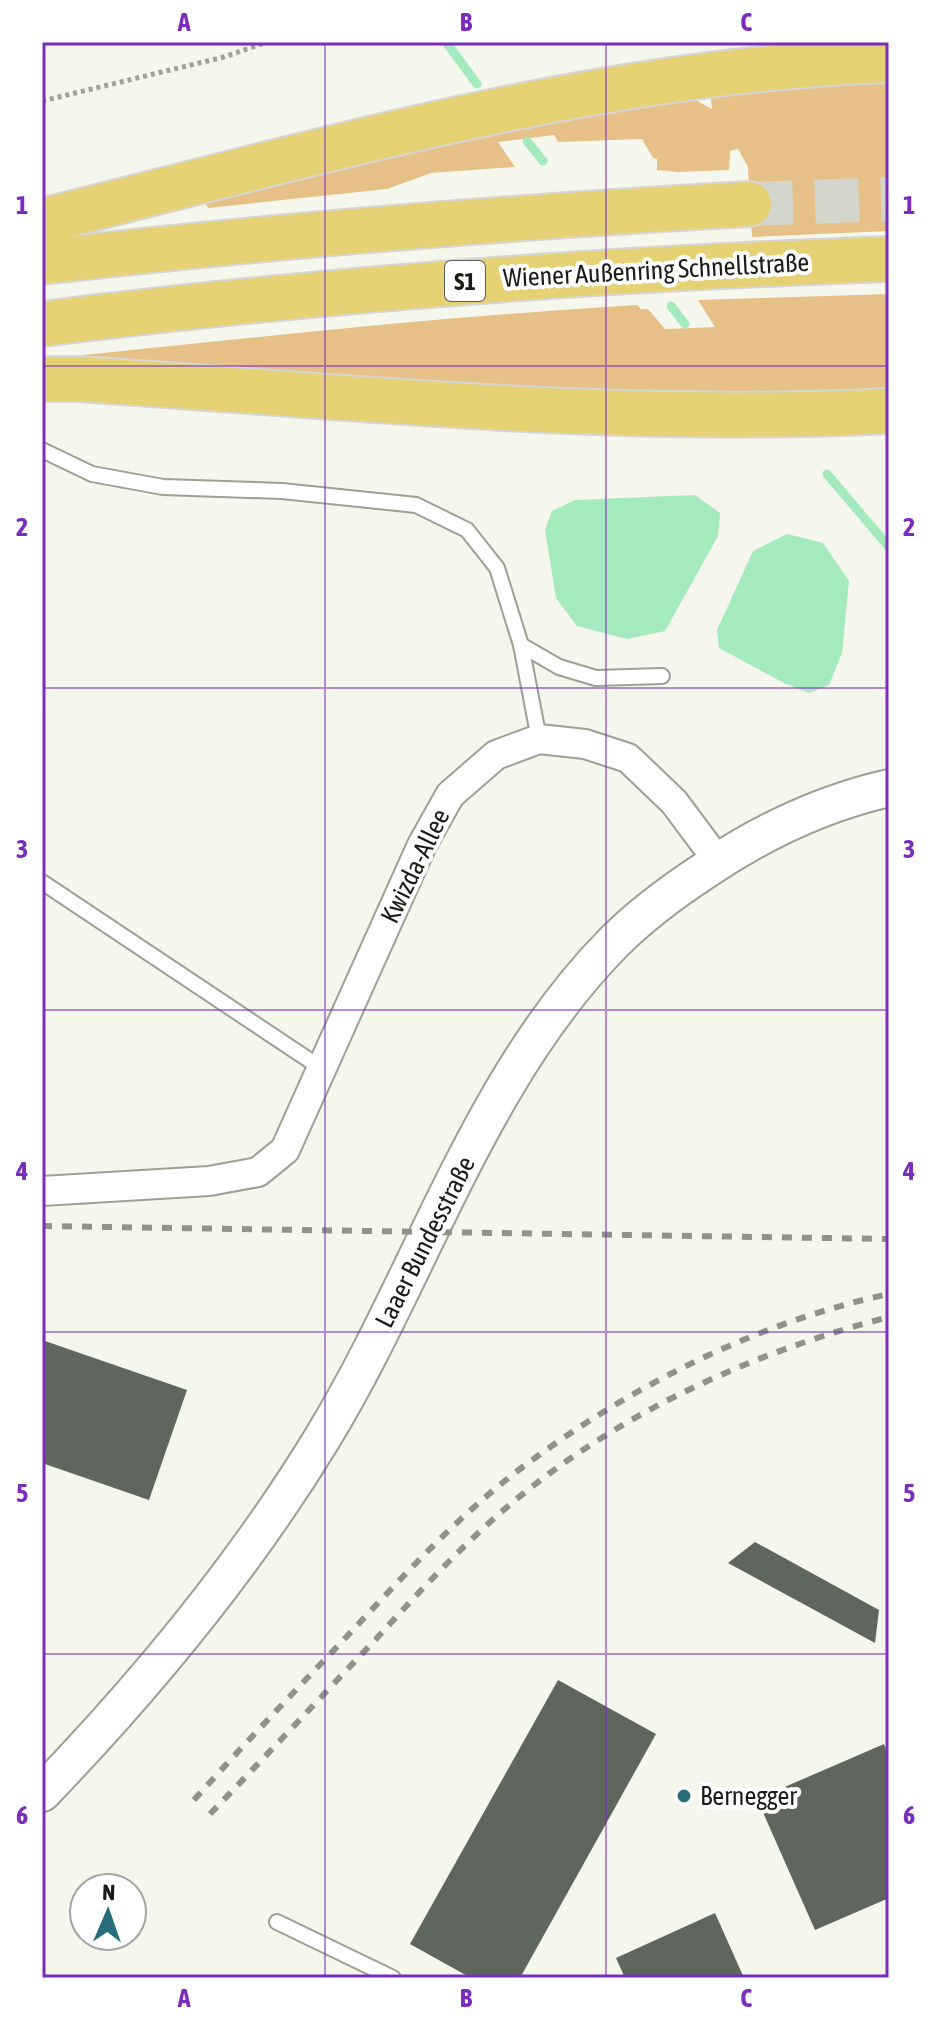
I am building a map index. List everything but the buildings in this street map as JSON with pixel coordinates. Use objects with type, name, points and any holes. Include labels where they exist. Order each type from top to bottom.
[{"type":"highway","points":[[42,221],[409,131],[544,102],[654,82],[889,60]]},
{"type":"highway","name":"S1","points":[[42,262],[334,232],[749,204]]},
{"type":"highway","name":"Wiener Außenring Schnellstraße","points":[[42,324],[444,283],[711,266],[889,259]]},
{"type":"highway","points":[[42,379],[574,413],[756,416],[889,411]]},
{"type":"street","name":"Kwizda-Allee","points":[[42,1191],[209,1181],[258,1172],[285,1150],[422,845],[450,795],[496,755],[539,739],[585,744],[628,758],[674,802],[718,861]]},
{"type":"street","name":"Laaer Bundesstraße","points":[[42,1793],[175,1646],[281,1501],[361,1369],[516,1070],[589,969],[645,913],[718,861],[786,823],[829,805],[889,788]]},
{"type":"lane","points":[[42,450],[92,474],[163,487],[282,491],[416,505],[467,530],[497,568],[521,645],[539,739]]},
{"type":"lane","points":[[521,645],[559,667],[596,678],[662,676]]},
{"type":"lane","points":[[42,882],[321,1068]]},
{"type":"lane","points":[[277,1922],[393,1978]]},
{"type":"path","points":[[42,101],[224,57],[267,42]]},
{"type":"shaded area","points":[[889,76],[889,231],[752,237],[748,167],[738,149],[730,151],[729,170],[677,172],[657,170],[657,159],[653,158],[642,139],[558,142],[554,135],[498,142],[515,167],[431,173],[387,189],[208,208],[206,204],[298,175],[395,150],[688,96],[712,109],[714,93]]},
{"type":"shaded area","points":[[889,294],[889,394],[775,399],[84,366],[84,355],[429,321],[637,305],[648,309],[665,329],[715,327],[698,300]]},
{"type":"shaded area","points":[[695,495],[720,513],[718,536],[665,631],[627,639],[577,626],[556,598],[545,530],[552,511],[575,500]]},
{"type":"shaded area","points":[[787,534],[823,543],[849,581],[842,653],[829,685],[809,693],[719,648],[717,630],[753,551]]},
{"type":"waterway","points":[[446,42],[477,84]]},
{"type":"waterway","points":[[527,141],[543,161]]},
{"type":"waterway","points":[[671,306],[685,324]]},
{"type":"waterway","points":[[827,474],[889,547]]},
{"type":"tunnel","points":[[749,204],[889,199]]},
{"type":"railway","points":[[42,1226],[889,1239]]},
{"type":"railway","points":[[194,1800],[438,1540],[485,1497],[535,1458],[616,1404],[703,1358],[795,1320],[889,1294]]},
{"type":"railway","points":[[210,1814],[459,1551],[513,1502],[555,1470],[598,1440],[690,1389],[788,1348],[889,1317]]},
{"type":"place","name":"Bernegger","points":[[684,1796]]}]
